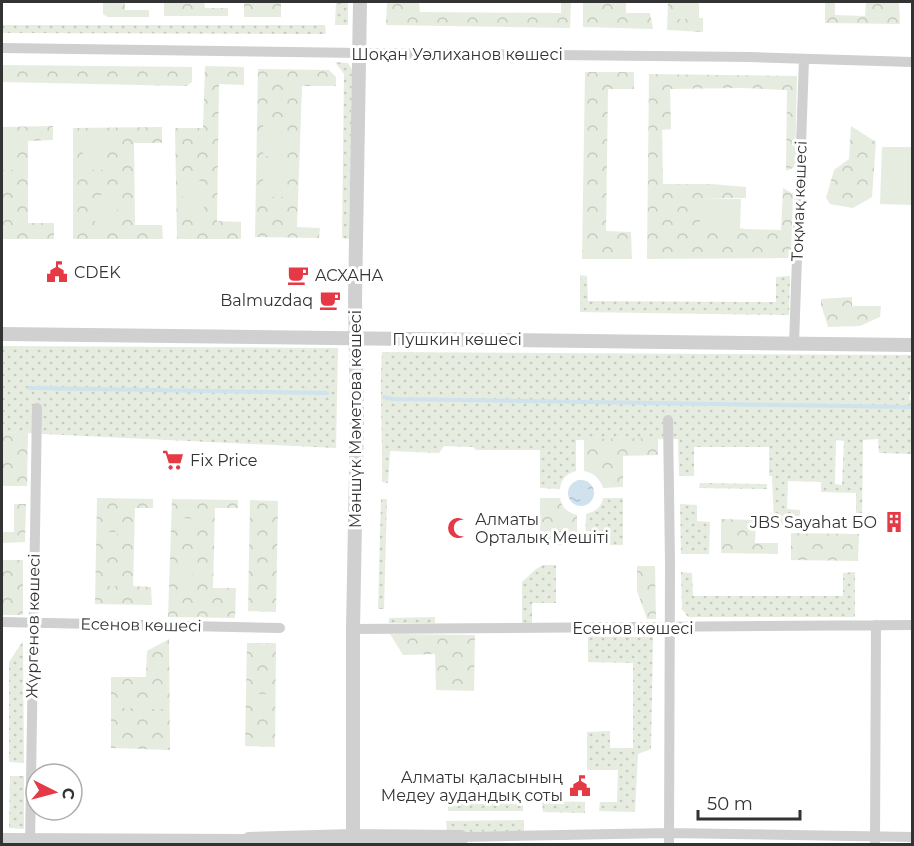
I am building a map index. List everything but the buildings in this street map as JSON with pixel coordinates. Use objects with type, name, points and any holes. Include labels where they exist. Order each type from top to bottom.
[{"type":"street","name":"Мәншүк Мәметова көшесі","points":[[353,836],[353,629],[357,418],[354,338],[360,2]]},
{"type":"street","name":"Шоқан Уәлиханов көшесі","points":[[2,48],[575,55],[912,63]]},
{"type":"street","name":"Тоқмақ көшесі","points":[[794,344],[804,59]]},
{"type":"street","name":"Пушкин көшесі","points":[[2,334],[912,345]]},
{"type":"street","name":"Жүргенов көшесі","points":[[30,842],[37,408]]},
{"type":"street","points":[[668,420],[669,839]]},
{"type":"street","name":"Есенов көшесі","points":[[2,622],[280,628]]},
{"type":"street","points":[[875,841],[876,625]]},
{"type":"street","name":"Есенов көшесі","points":[[353,629],[912,625]]},
{"type":"street","points":[[2,838],[30,842],[249,842],[353,836],[460,841],[669,839],[875,841],[912,837]]},
{"type":"green space","points":[[103,2],[125,2],[125,10],[149,10],[149,17],[108,17],[103,14]]},
{"type":"green space","points":[[164,2],[204,2],[205,8],[228,8],[228,16],[164,16]]},
{"type":"green space","points":[[244,2],[281,2],[281,17],[244,17]]},
{"type":"green space","points":[[336,2],[348,2],[348,25],[335,25]]},
{"type":"green space","points":[[387,2],[419,2],[420,12],[561,13],[561,2],[571,2],[570,28],[386,25]]},
{"type":"green space","points":[[583,2],[626,2],[626,13],[650,13],[653,29],[583,27]]},
{"type":"green space","points":[[668,2],[674,2],[674,19],[703,18],[703,32],[667,30]]},
{"type":"green space","points":[[674,2],[699,2],[699,19],[674,19]]},
{"type":"green space","points":[[825,2],[835,2],[835,15],[865,16],[866,2],[899,2],[900,24],[825,23]]},
{"type":"green space","points":[[2,25],[325,25],[326,34],[2,33]]},
{"type":"green space","points":[[335,62],[348,63],[352,70],[349,239],[342,238],[344,74]]},
{"type":"green space","points":[[2,65],[192,67],[192,82],[186,86],[2,82]]},
{"type":"green space","points":[[205,66],[244,67],[244,85],[219,84],[217,221],[241,222],[241,239],[177,239],[175,128],[203,128]]},
{"type":"green space","points":[[258,69],[329,70],[336,77],[336,86],[302,86],[297,227],[320,228],[319,238],[255,237]]},
{"type":"green space","points":[[585,72],[634,72],[634,89],[608,89],[606,231],[631,232],[632,259],[582,259]]},
{"type":"green space","points":[[649,74],[797,76],[795,167],[786,171],[787,90],[670,89],[671,129],[662,130],[663,184],[746,187],[746,198],[701,198],[740,228],[781,230],[783,188],[793,194],[791,258],[647,259]]},
{"type":"green space","points":[[263,119],[285,120],[285,156],[263,156]]},
{"type":"green space","points":[[53,126],[53,140],[28,141],[28,223],[54,223],[54,239],[2,239],[2,127]]},
{"type":"green space","points":[[851,126],[876,142],[872,197],[853,208],[830,204],[826,198],[834,170],[849,159]]},
{"type":"green space","points":[[162,127],[162,143],[134,143],[135,225],[162,225],[163,239],[73,239],[73,128]]},
{"type":"green space","points":[[2,133],[15,133],[15,170],[2,170]]},
{"type":"green space","points":[[83,133],[104,133],[104,170],[82,170]]},
{"type":"green space","points":[[882,147],[912,147],[912,205],[880,204]]},
{"type":"green space","points":[[263,160],[284,161],[284,197],[263,197]]},
{"type":"green space","points":[[183,181],[204,181],[204,217],[183,217]]},
{"type":"green space","points":[[95,195],[117,195],[117,232],[95,231]]},
{"type":"green space","points":[[700,198],[741,199],[740,228],[700,226]]},
{"type":"green space","points":[[580,275],[587,276],[588,301],[776,302],[776,277],[790,276],[789,315],[580,312]]},
{"type":"green space","points":[[852,297],[852,306],[881,306],[880,317],[860,326],[828,327],[821,299]]},
{"type":"green space","points":[[2,346],[338,348],[336,448],[2,432]]},
{"type":"green space","points":[[382,352],[912,355],[912,383],[909,399],[912,401],[912,454],[879,453],[878,439],[863,440],[862,523],[856,523],[856,493],[821,492],[821,482],[788,481],[787,509],[800,510],[799,525],[774,524],[772,476],[769,476],[769,447],[694,447],[694,476],[679,476],[678,439],[576,440],[576,471],[565,477],[560,489],[540,488],[540,450],[476,450],[473,447],[444,446],[439,453],[390,451],[388,483],[382,482]],"holes":[[[836,440],[844,441],[842,485],[835,484]]]},
{"type":"green space","points":[[2,432],[28,433],[27,486],[2,486]]},
{"type":"green space","points":[[658,438],[658,455],[623,456],[623,487],[603,488],[596,476],[584,471],[584,439]]},
{"type":"green space","points":[[700,483],[767,484],[767,489],[699,488]]},
{"type":"green space","points":[[97,498],[153,499],[153,508],[135,508],[133,586],[151,587],[152,605],[95,604]]},
{"type":"green space","points":[[540,498],[560,498],[565,509],[577,515],[577,545],[540,545]]},
{"type":"green space","points":[[603,498],[623,498],[623,545],[585,545],[586,514],[598,509]]},
{"type":"green space","points":[[172,499],[238,500],[238,508],[215,508],[213,588],[236,588],[235,618],[168,617]]},
{"type":"green space","points":[[381,499],[387,499],[384,609],[378,609]]},
{"type":"green space","points":[[250,500],[278,501],[276,612],[248,611]]},
{"type":"green space","points":[[14,504],[26,504],[25,542],[2,543],[2,532],[14,532]]},
{"type":"green space","points":[[680,504],[697,505],[697,521],[710,522],[709,554],[681,554]]},
{"type":"green space","points":[[182,518],[195,519],[195,536],[182,536]]},
{"type":"green space","points":[[721,519],[756,520],[755,543],[778,543],[778,554],[721,553]]},
{"type":"green space","points":[[105,532],[117,532],[117,550],[104,550]]},
{"type":"green space","points":[[791,533],[859,534],[858,561],[791,560]]},
{"type":"green space","points":[[2,560],[23,560],[23,615],[2,615]]},
{"type":"green space","points":[[543,565],[556,565],[556,603],[532,603],[532,624],[522,624],[522,582]]},
{"type":"green space","points":[[637,566],[655,566],[656,619],[647,619],[637,591]]},
{"type":"green space","points":[[180,567],[193,567],[192,585],[180,584]]},
{"type":"green space","points":[[104,568],[117,568],[116,586],[104,586]]},
{"type":"green space","points":[[681,572],[692,573],[693,596],[843,596],[843,573],[855,572],[855,617],[688,617],[682,609]]},
{"type":"green space","points":[[435,617],[435,623],[389,623],[389,618]]},
{"type":"green space","points":[[390,634],[475,635],[474,691],[436,690],[435,654],[403,655]]},
{"type":"green space","points":[[588,636],[653,637],[651,749],[638,754],[635,812],[599,811],[600,802],[617,802],[618,770],[587,770],[587,732],[610,731],[610,748],[633,748],[633,663],[588,662]]},
{"type":"green space","points":[[169,639],[170,750],[111,748],[111,677],[146,677],[147,651]]},
{"type":"green space","points":[[23,641],[24,763],[9,762],[9,662]]},
{"type":"green space","points":[[247,643],[276,643],[275,747],[245,746]]},
{"type":"green space","points":[[121,691],[134,691],[134,708],[121,708]]},
{"type":"green space","points":[[151,691],[164,692],[164,709],[151,709]]},
{"type":"green space","points":[[256,694],[269,694],[268,711],[256,711]]},
{"type":"green space","points":[[10,776],[24,776],[24,829],[9,828]]},
{"type":"green space","points":[[542,801],[585,802],[585,813],[543,812]]},
{"type":"green space","points":[[448,804],[523,804],[523,811],[448,811]]},
{"type":"green space","points":[[524,820],[524,831],[447,832],[446,821]]},
{"type":"water","points":[[581,480],[590,484],[594,493],[590,502],[581,506],[572,502],[568,493],[572,484]]},
{"type":"waterway","points":[[29,388],[327,393]]},
{"type":"waterway","points":[[384,397],[393,399],[912,407]]},
{"type":"place","name":"CDEK","points":[[57,272]]},
{"type":"place","name":"ACXAHA","points":[[298,275]]},
{"type":"place","name":"Balmuzdaq","points":[[330,300]]},
{"type":"place","name":"Fix Price","points":[[173,460]]},
{"type":"place","name":"JBS Sayahat БО","points":[[894,522]]},
{"type":"place","name":"Алматы Орталық Мешіті","points":[[458,528]]},
{"type":"place","name":"Алматы қаласының Медеу аудандық соты","points":[[580,786]]}]
